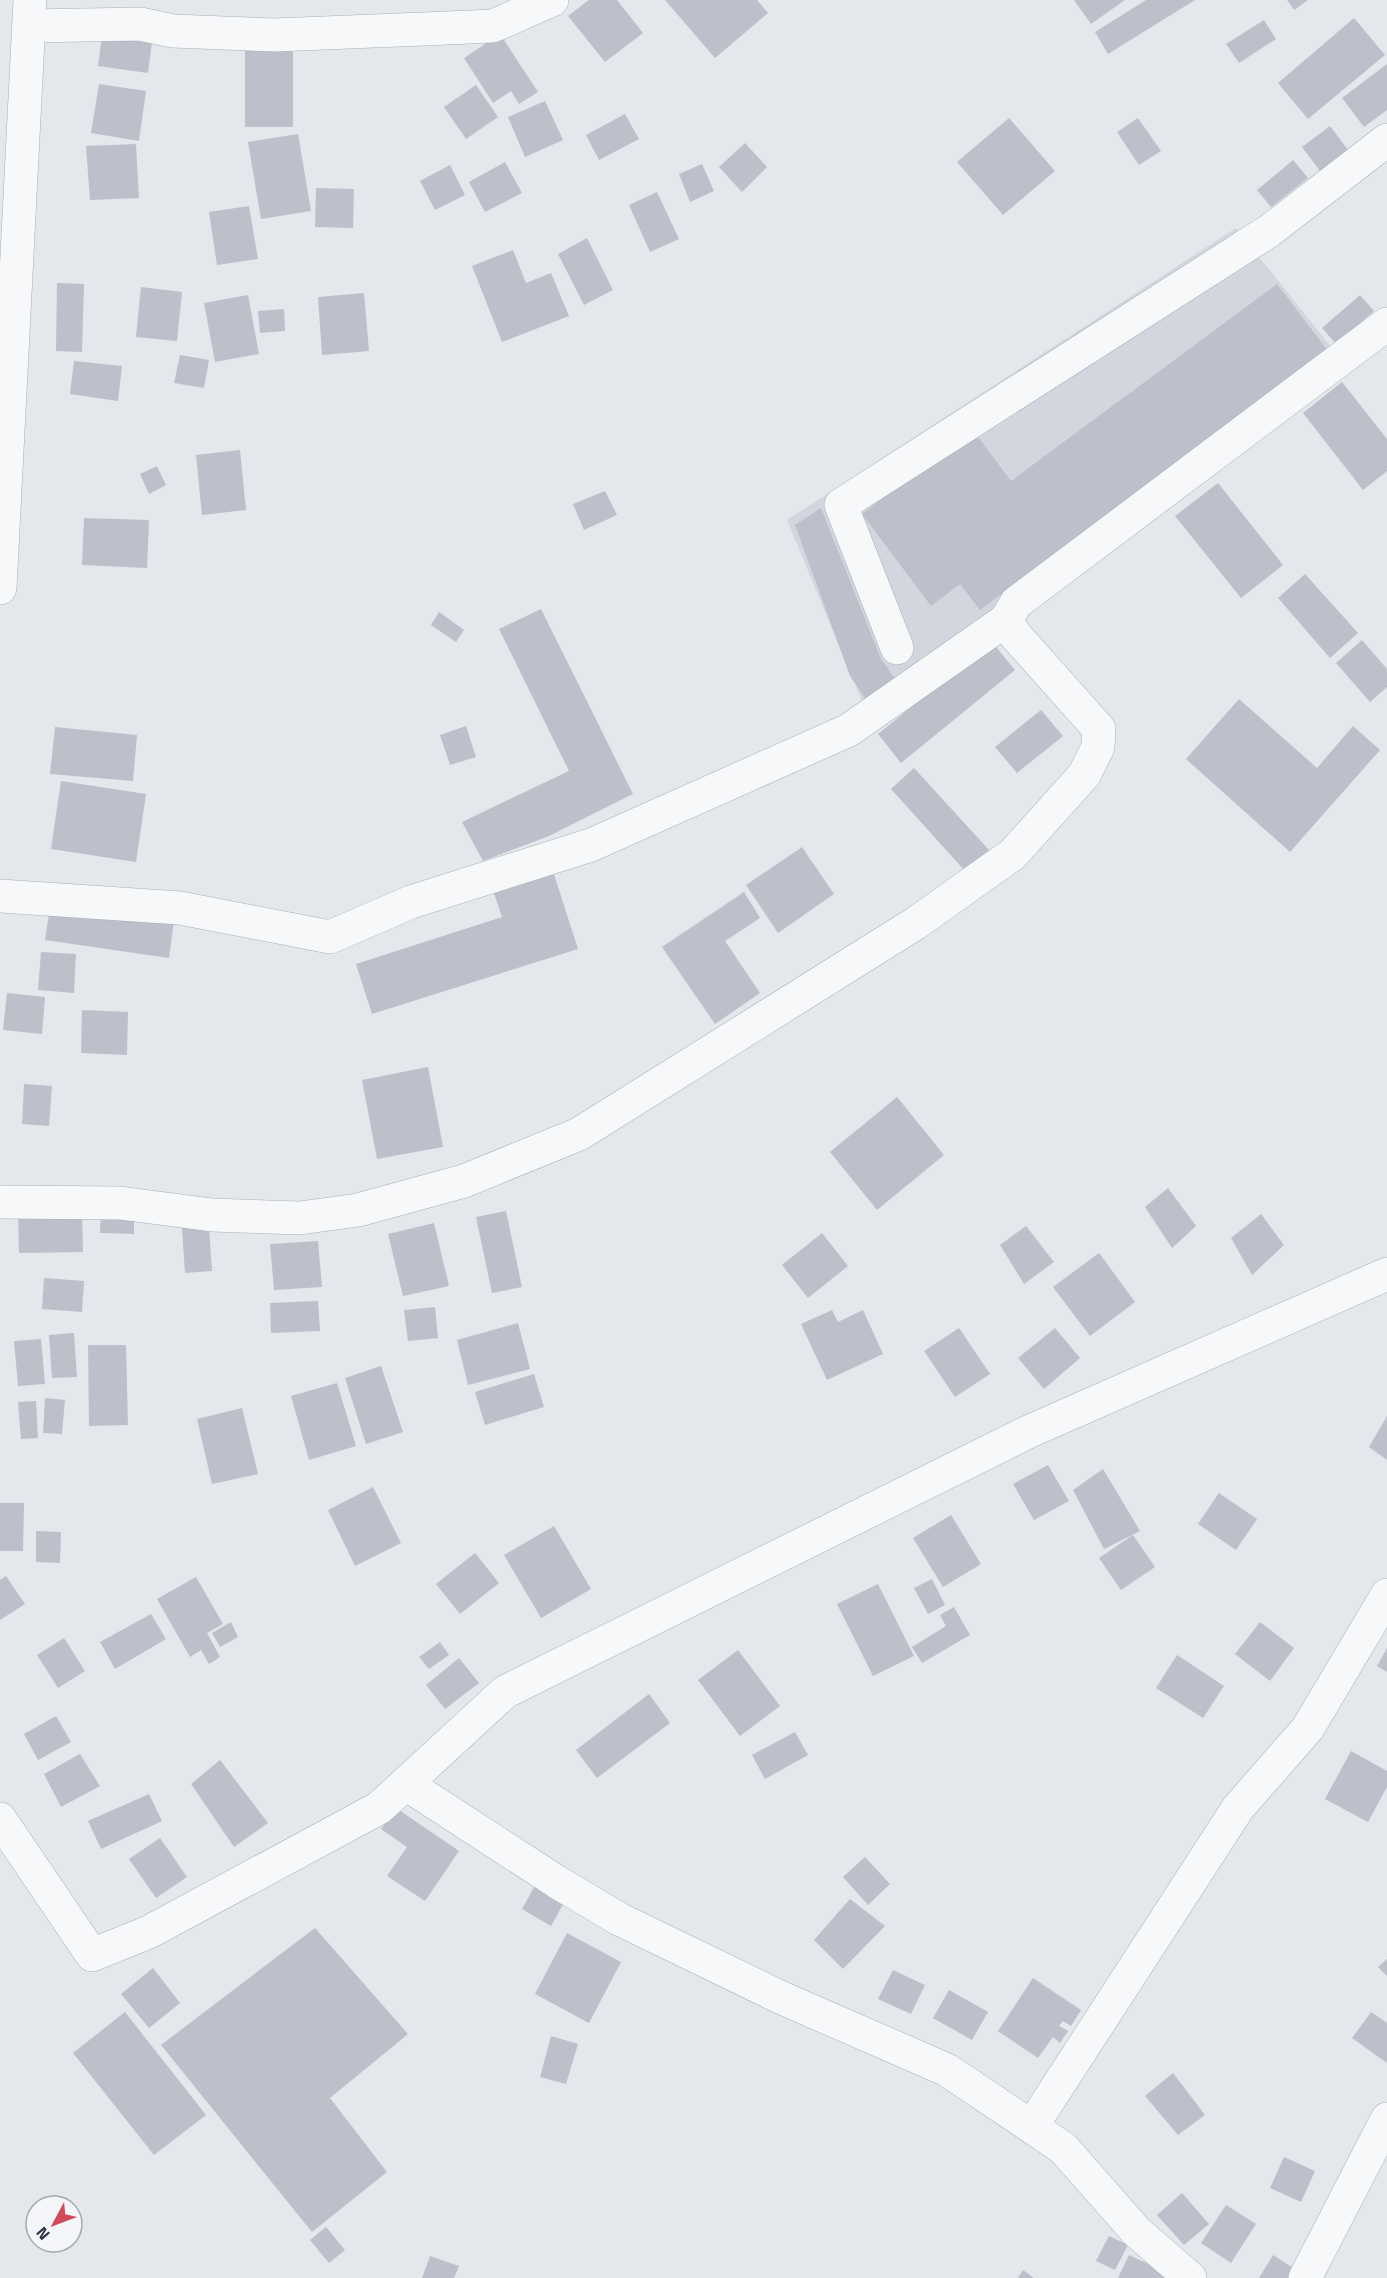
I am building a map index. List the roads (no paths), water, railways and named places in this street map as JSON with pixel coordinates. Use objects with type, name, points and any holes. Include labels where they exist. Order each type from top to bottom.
[{"type":"street","points":[[0,588],[8,262],[29,13],[140,24],[172,31],[275,35],[493,26],[552,0]]},
{"type":"street","points":[[897,648],[841,505],[1269,231],[1387,140]]},
{"type":"street","points":[[0,896],[180,908],[330,937],[411,902],[591,845],[849,730],[1006,620],[1016,603],[1387,324]]},
{"type":"street","points":[[0,1202],[120,1203],[212,1215],[300,1218],[358,1210],[464,1181],[579,1134],[916,923],[1013,854],[1084,775],[1098,747],[1099,729],[1016,636],[1006,620]]},
{"type":"street","points":[[0,1819],[92,1955],[148,1932],[379,1808],[505,1692],[1028,1432],[1387,1274]]},
{"type":"street","points":[[1032,2126],[1238,1808],[1308,1728],[1387,1595]]},
{"type":"street","points":[[406,1784],[557,1882],[619,1919],[782,1998],[947,2070],[1063,2148],[1137,2232],[1190,2278]]},
{"type":"street","points":[[1305,2278],[1387,2119]]}]
